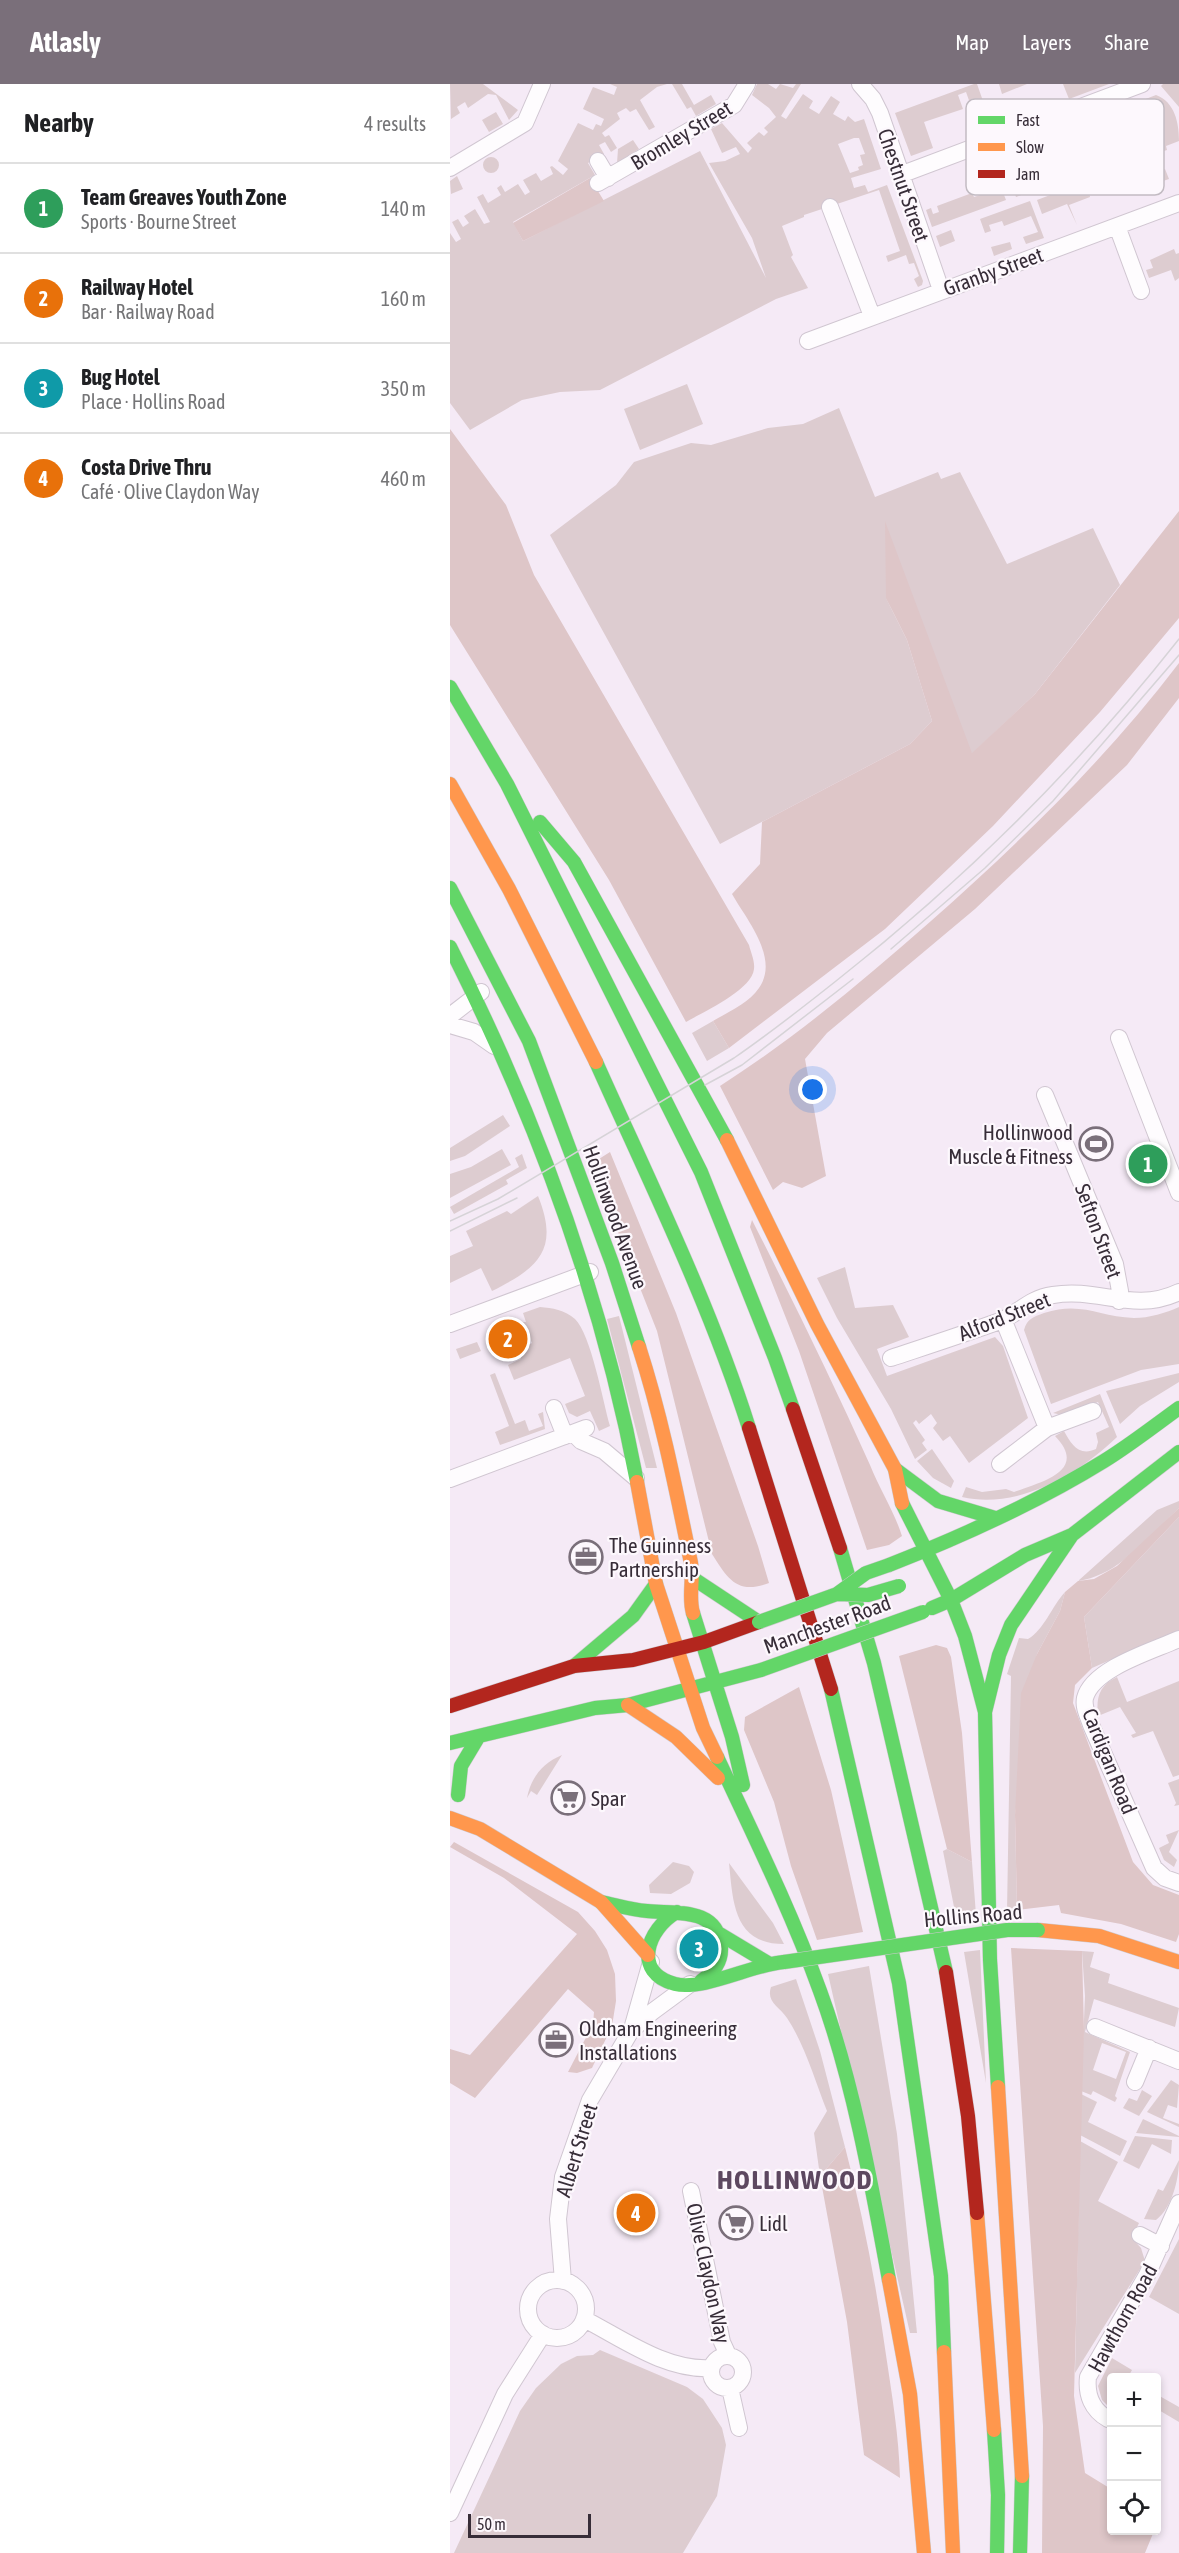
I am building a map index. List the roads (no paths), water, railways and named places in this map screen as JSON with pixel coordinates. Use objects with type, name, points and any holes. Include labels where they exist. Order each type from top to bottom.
[{"type":"main road","points":[[450,687],[507,783],[701,1172],[775,1358],[843,1557],[874,1663],[943,1955],[968,2116],[989,2351],[998,2495],[997,2553]]},
{"type":"main road","points":[[507,783],[574,862],[730,1145],[817,1324],[895,1469],[901,1500],[926,1551],[927,1576],[951,1600],[970,1658],[985,1712],[990,1960],[1023,2485],[1020,2553]]},
{"type":"main road","points":[[450,784],[508,889],[591,1050],[694,1280],[734,1382],[834,1697],[898,1983],[941,2276],[953,2553]]},
{"type":"main road","name":"Hollinwood Avenue","points":[[450,888],[529,1041],[612,1263],[646,1368],[667,1447],[694,1579],[691,1605],[732,1737],[743,1785],[740,1802]]},
{"type":"main road","points":[[450,947],[475,997],[556,1187],[603,1335],[637,1478],[656,1584],[703,1728],[711,1760],[740,1802],[786,1905],[821,1994],[848,2088],[875,2202],[910,2394],[924,2553]]},
{"type":"main road","name":"Manchester Road","points":[[450,1706],[574,1666],[633,1660],[704,1642],[837,1594],[866,1573],[926,1551],[1055,1490],[1106,1460],[1179,1408]]},
{"type":"main road","name":"Manchester Road","points":[[450,1743],[595,1708],[628,1705],[715,1684],[761,1670],[923,1612],[951,1600],[1025,1555],[1072,1535],[1179,1452]]},
{"type":"main road","points":[[895,1469],[949,1506],[995,1518]]},
{"type":"main road","points":[[985,1712],[999,1655],[1014,1620],[1072,1535]]},
{"type":"main road","points":[[837,1594],[868,1595],[927,1576]]},
{"type":"main road","points":[[694,1579],[720,1599],[759,1622]]},
{"type":"main road","points":[[574,1666],[633,1616],[656,1584]]},
{"type":"main road","points":[[628,1705],[711,1760]]},
{"type":"main road","points":[[460,1800],[460,1766],[479,1736]]},
{"type":"main road","name":"Hollins Road","points":[[460,1800],[480,1829]]},
{"type":"main road","name":"Hollins Road","points":[[450,1818],[480,1829],[601,1902],[665,1979],[677,1984],[696,1983],[758,1968],[768,1963],[1007,1930],[1038,1930],[1099,1936],[1179,1962]]},
{"type":"main road","name":"Hollins Road","points":[[601,1902],[644,1911],[677,1912],[701,1916],[718,1933],[768,1963]]},
{"type":"main road","points":[[649,1959],[652,1931],[658,1923],[677,1912]]},
{"type":"main road","points":[[696,1983],[714,1970],[719,1959],[721,1946],[718,1933]]},
{"type":"street","points":[[450,168],[525,123],[542,84]]},
{"type":"street","name":"Bromley Street","points":[[598,161],[603,181],[734,105],[747,84]]},
{"type":"street","name":"Chestnut Street","points":[[860,84],[873,99],[880,113],[941,291]]},
{"type":"street","points":[[1102,99],[1142,84]]},
{"type":"street","points":[[900,175],[966,150]]},
{"type":"street","name":"Granby Street","points":[[808,341],[1179,203]]},
{"type":"street","points":[[830,207],[872,316]]},
{"type":"street","points":[[1117,226],[1141,291]]},
{"type":"street","points":[[450,990],[489,960]]},
{"type":"street","points":[[450,1016],[499,980]]},
{"type":"street","points":[[450,1025],[474,1032],[497,1049]]},
{"type":"street","points":[[1119,1038],[1179,1193]]},
{"type":"street","name":"Sefton Street","points":[[1045,1095],[1115,1264],[1120,1291],[1119,1301]]},
{"type":"street","points":[[450,1324],[612,1263]]},
{"type":"street","name":"Alford Street","points":[[891,1358],[1003,1319],[1021,1306],[1055,1294],[1150,1302],[1179,1292]]},
{"type":"street","points":[[1003,1319],[1047,1428]]},
{"type":"street","points":[[554,1408],[581,1441],[604,1451],[637,1478]]},
{"type":"street","points":[[1000,1464],[1047,1428],[1093,1411]]},
{"type":"street","points":[[450,1479],[574,1432]]},
{"type":"street","name":"Cardigan Road","points":[[1179,1639],[1102,1674],[1088,1693],[1085,1704],[1091,1725],[1154,1868],[1166,1878],[1179,1883]]},
{"type":"street","name":"Albert Street","points":[[563,2281],[558,2219],[563,2177],[590,2100],[632,2029],[649,1959]]},
{"type":"street","name":"Albert Street","points":[[632,2029],[652,2012],[696,1983]]},
{"type":"street","points":[[1095,2027],[1179,2061]]},
{"type":"street","points":[[1135,2082],[1149,2048]]},
{"type":"street","name":"Olive Claydon Way","points":[[691,2191],[722,2342],[728,2355]]},
{"type":"street","name":"Hawthorn Road","points":[[1107,2419],[1099,2415],[1091,2404],[1086,2389],[1088,2377],[1161,2246],[1179,2203]]},
{"type":"street","name":"Hawthorn Road","points":[[1140,2235],[1161,2246]]},
{"type":"street","points":[[554,2280],[563,2281],[575,2287],[584,2298],[584,2319],[576,2331],[554,2338],[543,2334],[530,2318],[529,2302],[538,2287],[554,2280]]},
{"type":"street","name":"Olive Claydon Way","points":[[584,2319],[663,2359],[699,2369],[711,2368]]},
{"type":"street","points":[[450,2513],[505,2394],[543,2334]]},
{"type":"street","name":"Olive Claydon Way","points":[[728,2355],[738,2359],[743,2368],[740,2382],[730,2388],[715,2383],[711,2368],[717,2359],[728,2355]]},
{"type":"street","points":[[730,2388],[739,2428]]},
{"type":"tram line","points":[[450,1221],[498,1199],[734,1058],[836,981],[929,903],[1018,820],[1101,732],[1179,639]]},
{"type":"tram line","points":[[891,949],[985,868],[1053,801],[1179,655]]},
{"type":"tram line","points":[[705,1085],[742,1065],[853,979]]},
{"type":"tram line","points":[[450,1231],[517,1198]]},
{"type":"place","name":"Hollinwood Muscle & Fitness","points":[[1096,1144]]},
{"type":"place","name":"Team Greaves Youth Zone","points":[[1148,1164]]},
{"type":"place","name":"Railway Hotel","points":[[508,1339]]},
{"type":"place","name":"The Guinness Partnership","points":[[586,1557]]},
{"type":"place","name":"Spar","points":[[568,1798]]},
{"type":"place","name":"Bug Hotel","points":[[699,1949]]},
{"type":"place","name":"Oldham Engineering Installations","points":[[556,2040]]},
{"type":"place","name":"Costa Drive Thru","points":[[636,2213]]},
{"type":"place","name":"Lidl","points":[[736,2223]]},
{"type":"district","name":"HOLLINWOOD","points":[[795,2179]]}]
